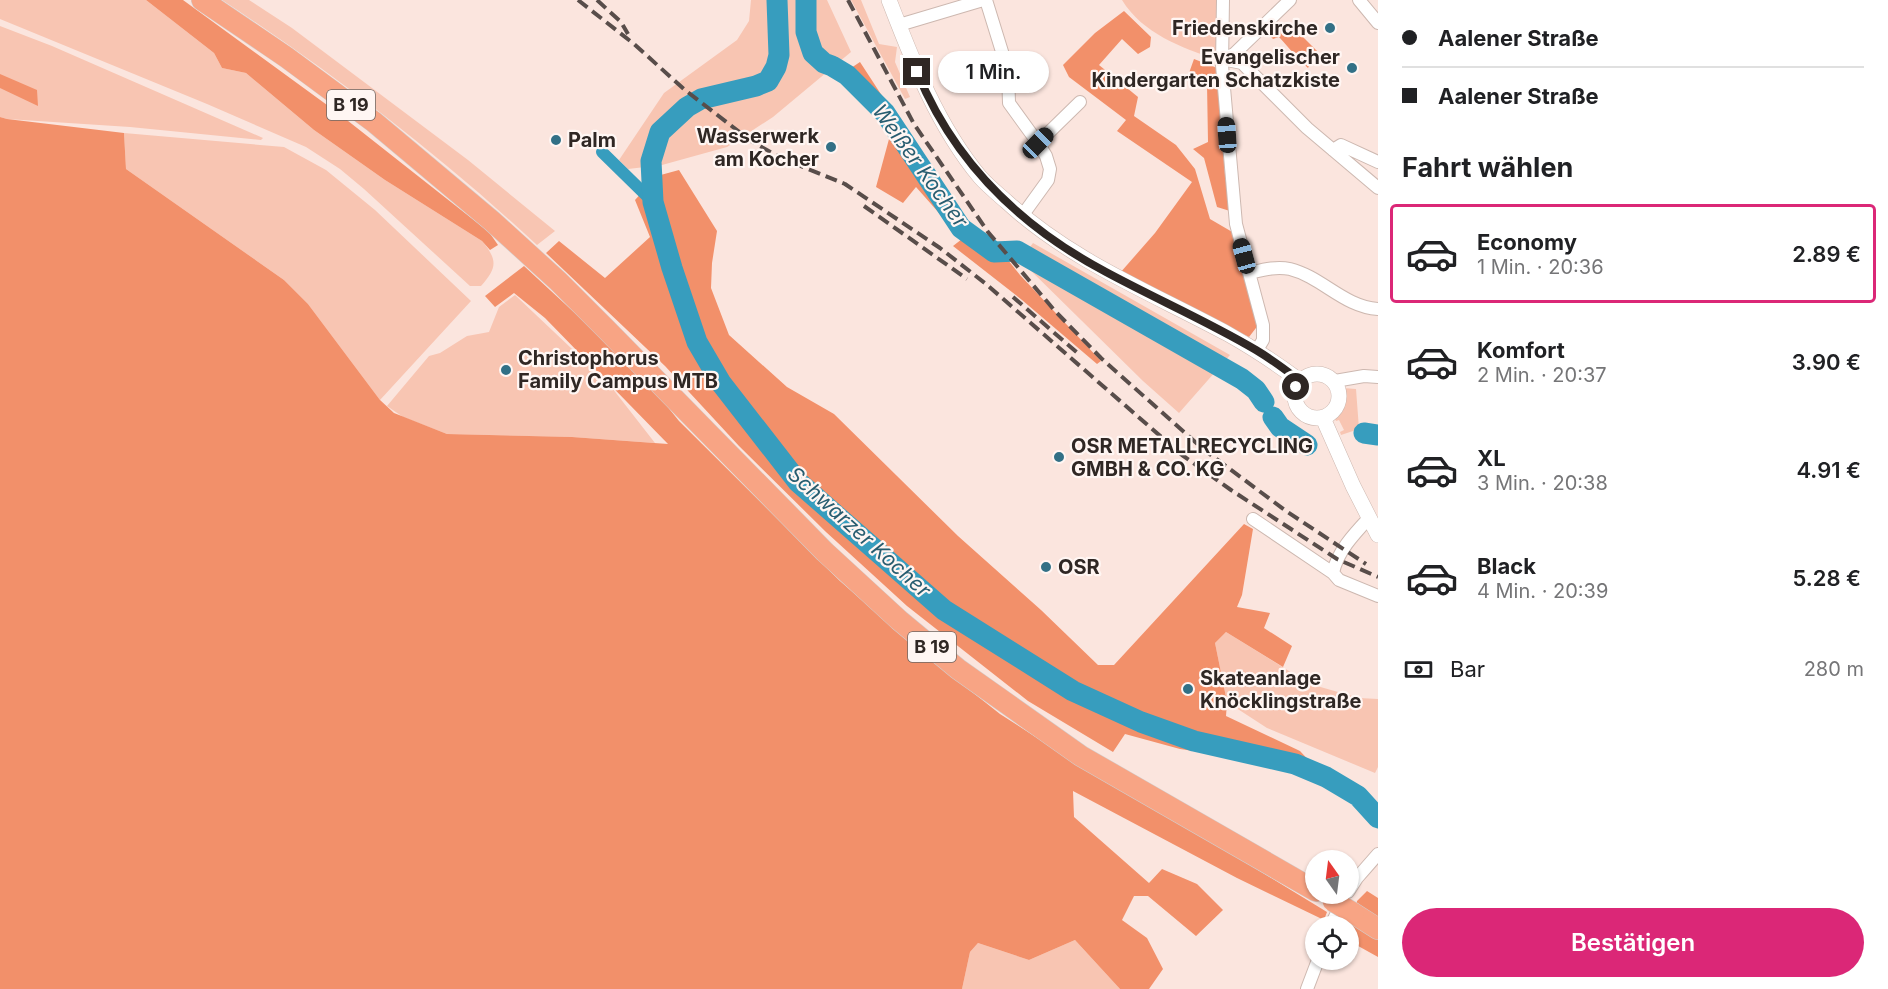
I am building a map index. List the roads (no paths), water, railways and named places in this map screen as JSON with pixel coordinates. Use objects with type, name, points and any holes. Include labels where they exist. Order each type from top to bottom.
[{"type":"highway","name":"B 19","points":[[202,0],[286,57],[374,122],[492,221],[558,281],[825,552],[958,669],[1081,756],[1305,881]]},
{"type":"highway","name":"B 19","points":[[1344,904],[1378,929]]},
{"type":"street","points":[[889,0],[924,88],[954,142],[981,178],[1022,216],[1059,244],[1105,272],[1257,350],[1300,381]]},
{"type":"street","points":[[899,25],[984,0],[1008,71],[1009,103],[1038,143],[1046,156],[1050,169],[1048,180],[1022,216]]},
{"type":"street","points":[[1223,0],[1222,59],[1231,182],[1236,224],[1263,325],[1263,340],[1257,350]]},
{"type":"street","points":[[1222,59],[1233,54],[1290,0]]},
{"type":"street","points":[[1359,0],[1378,23]]},
{"type":"street","points":[[1222,59],[1242,63],[1307,128],[1378,188]]},
{"type":"street","points":[[1038,143],[1080,102]]},
{"type":"street","points":[[1333,150],[1341,145],[1378,162]]},
{"type":"street","points":[[1249,273],[1268,268],[1289,269],[1311,278],[1353,304],[1378,309]]},
{"type":"street","points":[[1335,381],[1339,395],[1338,403],[1335,409],[1323,418],[1309,417],[1298,408],[1294,394],[1300,381],[1314,374],[1321,374],[1335,381],[1378,376]]},
{"type":"street","points":[[1323,418],[1378,535]]},
{"type":"street","points":[[1333,573],[1338,559],[1369,518]]},
{"type":"street","points":[[1253,519],[1333,573],[1339,580],[1378,596]]},
{"type":"street","points":[[1359,876],[1378,854]]},
{"type":"street","points":[[1307,989],[1314,970]]},
{"type":"waterway","name":"Schwarzer Kocher","points":[[777,0],[779,55],[776,67],[768,81],[701,99],[687,107],[660,132],[651,161],[653,202],[672,268],[697,342],[721,383],[798,482],[944,610],[1073,691],[1141,722],[1194,741],[1295,764],[1326,777],[1358,796],[1378,818]]},
{"type":"waterway","name":"Weißer Kocher","points":[[806,0],[806,32],[813,53],[824,63],[847,75],[885,113],[961,228],[994,252],[1017,251],[1242,379],[1256,390],[1264,402]]},
{"type":"waterway","points":[[602,152],[653,202]]},
{"type":"waterway","name":"Weißer Kocher","points":[[1273,417],[1280,427],[1307,445]]},
{"type":"waterway","name":"Weißer Kocher","points":[[1364,433],[1378,435]]},
{"type":"railway","points":[[578,0],[634,44],[685,90],[751,141],[783,159],[845,184],[940,248],[986,284],[1182,455],[1337,559],[1378,577]]},
{"type":"railway","points":[[597,0],[621,22],[628,34]]},
{"type":"railway","points":[[848,0],[914,124],[988,232],[1055,311],[1101,358],[1203,449],[1286,511],[1366,564]]},
{"type":"railway","points":[[864,206],[967,279]]},
{"type":"railway","points":[[1013,297],[1081,356]]},
{"type":"place","name":"Friedenskirche","points":[[1330,28]]},
{"type":"place","name":"Evangelischer Kindergarten Schatzkiste","points":[[1352,68]]},
{"type":"place","name":"Palm","points":[[556,140]]},
{"type":"place","name":"Wasserwerk am Kocher","points":[[831,147]]},
{"type":"place","name":"Christophorus Family Campus MTB","points":[[506,370]]},
{"type":"place","name":"OSR METALLRECYCLING GMBH & CO. KG","points":[[1059,457]]},
{"type":"place","name":"OSR","points":[[1046,567]]},
{"type":"place","name":"Skateanlage Knöcklingstraße","points":[[1188,689]]}]
